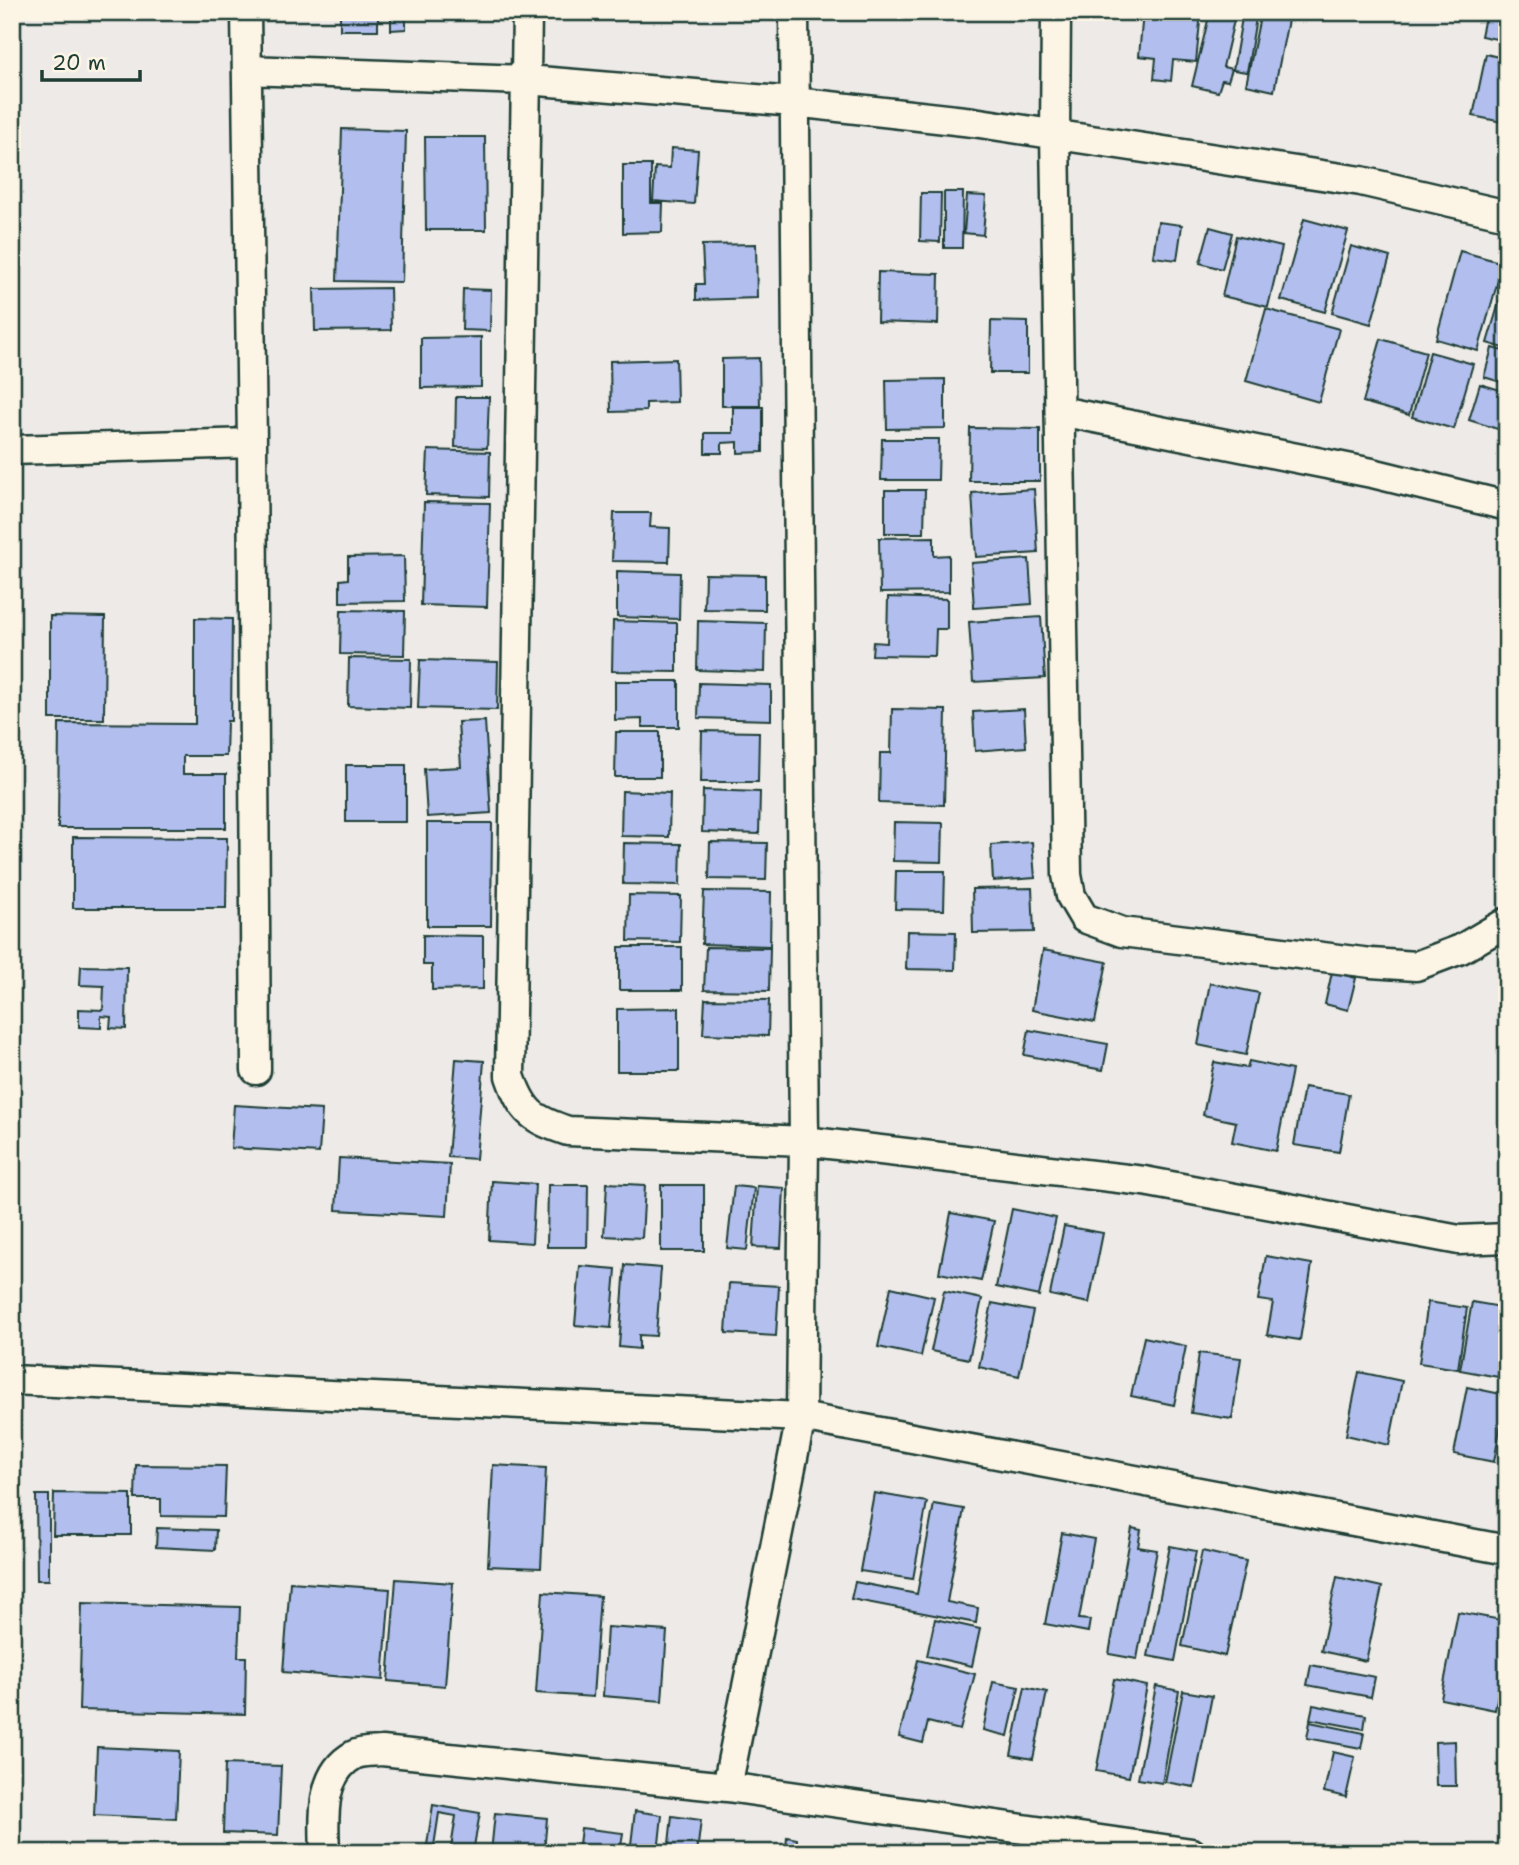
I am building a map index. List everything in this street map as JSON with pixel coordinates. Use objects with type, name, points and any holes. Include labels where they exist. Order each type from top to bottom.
[{"type":"street","points":[[246,12],[256,1070]]},
{"type":"street","points":[[527,12],[510,1076],[518,1098],[538,1121],[568,1131],[804,1141],[1144,1181],[1459,1240],[1507,1238]]},
{"type":"street","points":[[727,1787],[801,1417],[804,1141],[794,12]]},
{"type":"street","points":[[1056,12],[1055,134],[1067,875],[1071,896],[1084,918],[1122,932],[1416,966],[1461,949],[1507,922]]},
{"type":"street","points":[[247,69],[527,80],[794,102],[973,122],[1361,181],[1507,215]]},
{"type":"street","points":[[1060,411],[1373,473],[1507,506]]},
{"type":"street","points":[[12,450],[252,443]]},
{"type":"street","points":[[12,1380],[801,1417],[1507,1550]]},
{"type":"street","points":[[325,1853],[324,1802],[337,1771],[355,1755],[382,1751],[727,1787],[1192,1853]]},
{"type":"building","points":[[340,12],[406,12],[406,29],[391,30],[391,13],[378,13],[378,30],[340,30]]},
{"type":"building","points":[[1143,12],[1201,12],[1196,62],[1173,60],[1171,81],[1154,79],[1156,58],[1139,56]]},
{"type":"building","points":[[1210,12],[1235,16],[1223,67],[1232,69],[1228,81],[1222,80],[1218,92],[1192,86]]},
{"type":"building","points":[[1243,12],[1257,12],[1247,72],[1233,70]]},
{"type":"building","points":[[1261,12],[1289,15],[1274,91],[1246,85]]},
{"type":"building","points":[[1486,12],[1507,12],[1507,41],[1481,36]]},
{"type":"building","points":[[1486,54],[1507,59],[1507,123],[1473,116]]},
{"type":"building","points":[[342,129],[406,131],[402,282],[337,281]]},
{"type":"building","points":[[425,137],[485,137],[486,230],[426,230]]},
{"type":"building","points":[[671,148],[698,150],[694,204],[653,201],[655,167],[670,168]]},
{"type":"building","points":[[623,165],[651,165],[651,203],[663,203],[662,232],[623,233]]},
{"type":"building","points":[[944,192],[963,192],[962,248],[944,248]]},
{"type":"building","points":[[921,193],[941,193],[940,242],[920,241]]},
{"type":"building","points":[[967,195],[986,196],[983,235],[964,233]]},
{"type":"building","points":[[1304,219],[1348,231],[1325,312],[1281,300]]},
{"type":"building","points":[[1158,222],[1182,225],[1177,260],[1153,257]]},
{"type":"building","points":[[1210,227],[1232,233],[1222,269],[1200,263]]},
{"type":"building","points":[[1236,236],[1282,247],[1268,307],[1222,296]]},
{"type":"building","points":[[756,244],[757,298],[696,300],[696,284],[704,284],[702,245]]},
{"type":"building","points":[[1351,246],[1390,257],[1371,324],[1332,313]]},
{"type":"building","points":[[1460,251],[1503,263],[1478,351],[1436,339]]},
{"type":"building","points":[[878,272],[939,274],[938,324],[877,322]]},
{"type":"building","points":[[1507,276],[1507,349],[1487,343]]},
{"type":"building","points":[[390,288],[391,330],[315,331],[314,289]]},
{"type":"building","points":[[463,289],[491,290],[490,331],[462,330]]},
{"type":"building","points":[[1266,309],[1339,329],[1319,402],[1246,381]]},
{"type":"building","points":[[991,321],[1028,322],[1028,373],[990,373]]},
{"type":"building","points":[[481,337],[481,387],[421,388],[421,338]]},
{"type":"building","points":[[1381,339],[1426,352],[1409,415],[1363,402]]},
{"type":"building","points":[[1492,348],[1507,352],[1507,384],[1484,377]]},
{"type":"building","points":[[1430,352],[1473,364],[1454,429],[1412,417]]},
{"type":"building","points":[[759,358],[760,406],[722,406],[722,359]]},
{"type":"building","points":[[676,359],[677,402],[646,403],[646,411],[611,412],[610,361]]},
{"type":"building","points":[[945,379],[945,428],[887,429],[886,380]]},
{"type":"building","points":[[1480,384],[1507,392],[1507,432],[1469,420]]},
{"type":"building","points":[[456,397],[489,397],[487,448],[455,447]]},
{"type":"building","points":[[733,407],[763,407],[763,452],[738,453],[738,442],[722,443],[722,453],[705,453],[705,433],[733,433]]},
{"type":"building","points":[[970,428],[1040,429],[1040,481],[969,481]]},
{"type":"building","points":[[882,439],[939,439],[938,480],[881,480]]},
{"type":"building","points":[[428,450],[490,452],[489,497],[426,495]]},
{"type":"building","points":[[1034,489],[1038,553],[976,557],[972,493]]},
{"type":"building","points":[[885,490],[925,490],[924,533],[885,533]]},
{"type":"building","points":[[424,502],[490,503],[487,607],[421,605]]},
{"type":"building","points":[[614,513],[651,513],[650,527],[670,528],[669,562],[612,561]]},
{"type":"building","points":[[934,537],[934,556],[949,555],[949,592],[880,593],[879,538]]},
{"type":"building","points":[[404,556],[405,601],[340,602],[340,580],[348,579],[348,557]]},
{"type":"building","points":[[1029,559],[1032,604],[974,608],[971,563]]},
{"type":"building","points":[[617,571],[680,573],[679,619],[617,617]]},
{"type":"building","points":[[705,574],[765,575],[765,610],[704,609]]},
{"type":"building","points":[[888,597],[947,599],[947,629],[936,629],[935,656],[872,655],[873,642],[887,643]]},
{"type":"building","points":[[341,610],[405,611],[404,655],[340,654]]},
{"type":"building","points":[[50,616],[105,617],[104,719],[50,719]]},
{"type":"building","points":[[1041,617],[1045,678],[973,682],[969,622]]},
{"type":"building","points":[[195,618],[232,619],[231,721],[227,721],[226,756],[183,756],[183,774],[226,774],[226,828],[58,828],[59,723],[195,724]]},
{"type":"building","points":[[613,621],[677,623],[677,672],[612,671]]},
{"type":"building","points":[[698,621],[766,623],[765,672],[697,670]]},
{"type":"building","points":[[349,658],[411,659],[410,708],[348,706]]},
{"type":"building","points":[[420,660],[498,662],[497,710],[418,708]]},
{"type":"building","points":[[615,681],[679,681],[679,727],[642,727],[642,719],[615,720]]},
{"type":"building","points":[[699,683],[771,685],[771,720],[698,718]]},
{"type":"building","points":[[892,709],[946,710],[944,805],[879,803],[880,753],[891,753]]},
{"type":"building","points":[[1024,709],[1026,747],[975,751],[973,712]]},
{"type":"building","points":[[485,721],[491,813],[427,817],[424,769],[461,767],[458,722]]},
{"type":"building","points":[[702,731],[759,732],[758,782],[701,782]]},
{"type":"building","points":[[616,732],[660,732],[660,777],[615,777]]},
{"type":"building","points":[[346,765],[406,765],[406,822],[346,822]]},
{"type":"building","points":[[703,790],[760,792],[759,834],[702,832]]},
{"type":"building","points":[[622,791],[670,793],[669,837],[621,836]]},
{"type":"building","points":[[894,822],[943,823],[942,862],[893,861]]},
{"type":"building","points":[[427,823],[492,823],[491,926],[427,926]]},
{"type":"building","points":[[73,837],[227,838],[226,908],[73,908]]},
{"type":"building","points":[[710,842],[767,843],[766,880],[709,879]]},
{"type":"building","points":[[1032,842],[1035,878],[993,881],[991,845]]},
{"type":"building","points":[[624,843],[681,844],[680,885],[623,884]]},
{"type":"building","points":[[896,871],[945,871],[944,910],[895,909]]},
{"type":"building","points":[[1032,888],[1034,932],[973,933],[972,889]]},
{"type":"building","points":[[704,891],[771,892],[770,946],[702,944]]},
{"type":"building","points":[[629,895],[681,896],[680,942],[628,941]]},
{"type":"building","points":[[907,931],[956,932],[955,970],[906,969]]},
{"type":"building","points":[[423,935],[483,936],[483,989],[432,990],[432,965],[423,965]]},
{"type":"building","points":[[619,947],[682,947],[682,990],[619,990]]},
{"type":"building","points":[[706,947],[770,948],[769,991],[704,990]]},
{"type":"building","points":[[1043,950],[1107,962],[1095,1022],[1032,1010]]},
{"type":"building","points":[[81,966],[127,967],[126,1029],[110,1028],[111,1017],[101,1016],[101,1028],[79,1027],[79,1009],[103,1010],[104,986],[80,985]]},
{"type":"building","points":[[1332,972],[1356,978],[1348,1010],[1325,1004]]},
{"type":"building","points":[[1210,983],[1259,993],[1246,1055],[1198,1045]]},
{"type":"building","points":[[705,999],[769,1000],[768,1036],[703,1034]]},
{"type":"building","points":[[679,1008],[679,1071],[617,1071],[617,1009]]},
{"type":"building","points":[[1029,1030],[1108,1044],[1103,1070],[1024,1055]]},
{"type":"building","points":[[456,1059],[484,1061],[476,1159],[448,1157]]},
{"type":"building","points":[[1249,1061],[1292,1070],[1276,1151],[1232,1142],[1236,1122],[1203,1115],[1214,1062],[1247,1068]]},
{"type":"building","points":[[1304,1087],[1349,1094],[1339,1152],[1294,1145]]},
{"type":"building","points":[[234,1105],[322,1110],[319,1153],[231,1148]]},
{"type":"building","points":[[339,1158],[450,1164],[447,1216],[336,1210]]},
{"type":"building","points":[[492,1181],[535,1184],[532,1243],[489,1240]]},
{"type":"building","points":[[607,1183],[645,1185],[642,1238],[604,1236]]},
{"type":"building","points":[[548,1185],[588,1185],[587,1247],[547,1247]]},
{"type":"building","points":[[661,1185],[704,1185],[704,1251],[661,1251]]},
{"type":"building","points":[[734,1186],[754,1188],[747,1250],[727,1248]]},
{"type":"building","points":[[757,1186],[784,1188],[781,1248],[753,1247]]},
{"type":"building","points":[[1012,1209],[1056,1218],[1039,1296],[996,1287]]},
{"type":"building","points":[[951,1213],[994,1221],[981,1281],[939,1273]]},
{"type":"building","points":[[1064,1226],[1103,1233],[1089,1303],[1050,1295]]},
{"type":"building","points":[[1266,1256],[1312,1264],[1300,1340],[1267,1335],[1273,1302],[1258,1300]]},
{"type":"building","points":[[625,1265],[661,1268],[656,1336],[639,1335],[639,1349],[619,1347]]},
{"type":"building","points":[[580,1266],[616,1269],[611,1328],[575,1325]]},
{"type":"building","points":[[729,1283],[779,1286],[776,1336],[726,1333]]},
{"type":"building","points":[[891,1287],[934,1297],[921,1356],[878,1347]]},
{"type":"building","points":[[944,1291],[982,1299],[969,1359],[931,1351]]},
{"type":"building","points":[[1428,1302],[1467,1308],[1458,1369],[1419,1363]]},
{"type":"building","points":[[1472,1302],[1507,1308],[1507,1363],[1504,1378],[1460,1370]]},
{"type":"building","points":[[992,1303],[1033,1311],[1019,1376],[979,1367]]},
{"type":"building","points":[[1144,1337],[1186,1346],[1174,1405],[1131,1396]]},
{"type":"building","points":[[1199,1353],[1241,1358],[1232,1419],[1191,1413]]},
{"type":"building","points":[[1359,1372],[1402,1381],[1389,1445],[1346,1435]]},
{"type":"building","points":[[1467,1387],[1506,1395],[1494,1462],[1454,1454]]},
{"type":"building","points":[[136,1465],[226,1466],[224,1517],[161,1516],[161,1499],[135,1499]]},
{"type":"building","points":[[493,1465],[546,1468],[541,1568],[488,1566]]},
{"type":"building","points":[[54,1493],[131,1494],[131,1535],[53,1535]]},
{"type":"building","points":[[874,1493],[927,1502],[913,1579],[860,1571]]},
{"type":"building","points":[[36,1495],[49,1495],[49,1580],[37,1580]]},
{"type":"building","points":[[934,1504],[964,1509],[947,1602],[978,1608],[976,1623],[851,1599],[855,1582],[917,1594]]},
{"type":"building","points":[[157,1528],[216,1530],[215,1550],[156,1547]]},
{"type":"building","points":[[1132,1528],[1141,1530],[1138,1547],[1157,1550],[1137,1659],[1109,1654]]},
{"type":"building","points":[[1062,1533],[1094,1539],[1079,1619],[1090,1620],[1088,1632],[1045,1624]]},
{"type":"building","points":[[1170,1546],[1196,1551],[1175,1661],[1148,1656]]},
{"type":"building","points":[[1202,1551],[1246,1561],[1225,1656],[1182,1646]]},
{"type":"building","points":[[1337,1577],[1382,1587],[1366,1661],[1321,1651]]},
{"type":"building","points":[[396,1579],[453,1583],[445,1686],[388,1681]]},
{"type":"building","points":[[290,1582],[390,1589],[383,1680],[283,1672]]},
{"type":"building","points":[[543,1592],[600,1596],[593,1697],[536,1693]]},
{"type":"building","points":[[82,1603],[240,1607],[238,1657],[246,1657],[245,1714],[79,1710]]},
{"type":"building","points":[[1458,1612],[1507,1621],[1507,1648],[1495,1710],[1441,1699]]},
{"type":"building","points":[[935,1619],[980,1629],[972,1666],[927,1656]]},
{"type":"building","points":[[607,1627],[667,1631],[662,1701],[603,1696]]},
{"type":"building","points":[[918,1660],[975,1674],[960,1730],[928,1722],[923,1743],[899,1737]]},
{"type":"building","points":[[1311,1665],[1375,1677],[1371,1697],[1307,1685]]},
{"type":"building","points":[[1114,1679],[1147,1686],[1129,1777],[1096,1771]]},
{"type":"building","points":[[993,1682],[1019,1687],[1008,1736],[983,1730]]},
{"type":"building","points":[[1156,1686],[1179,1691],[1162,1783],[1138,1779]]},
{"type":"building","points":[[1025,1687],[1047,1692],[1033,1759],[1011,1755]]},
{"type":"building","points":[[1183,1691],[1212,1696],[1194,1787],[1165,1782]]},
{"type":"building","points":[[1313,1705],[1366,1715],[1364,1729],[1310,1719]]},
{"type":"building","points":[[1310,1722],[1364,1733],[1361,1748],[1307,1738]]},
{"type":"building","points":[[1455,1741],[1456,1786],[1436,1786],[1435,1742]]},
{"type":"building","points":[[97,1747],[179,1751],[176,1819],[94,1815]]},
{"type":"building","points":[[1333,1752],[1355,1757],[1346,1797],[1324,1792]]},
{"type":"building","points":[[225,1764],[281,1766],[278,1835],[223,1833]]},
{"type":"building","points":[[433,1805],[480,1813],[473,1852],[451,1848],[456,1816],[439,1813],[434,1846],[427,1845]]},
{"type":"building","points":[[635,1811],[662,1815],[658,1853],[630,1853]]},
{"type":"building","points":[[495,1813],[547,1818],[544,1853],[491,1853]]},
{"type":"building","points":[[672,1816],[701,1820],[697,1853],[668,1853]]},
{"type":"building","points":[[581,1828],[623,1833],[620,1853],[578,1853]]},
{"type":"building","points":[[787,1837],[797,1839],[796,1852],[803,1853],[781,1853],[782,1849],[786,1849]]},
{"type":"building","points":[[812,1844],[837,1848],[836,1853],[810,1853]]},
{"type":"building","points":[[138,1851],[216,1852],[138,1853]]}]
